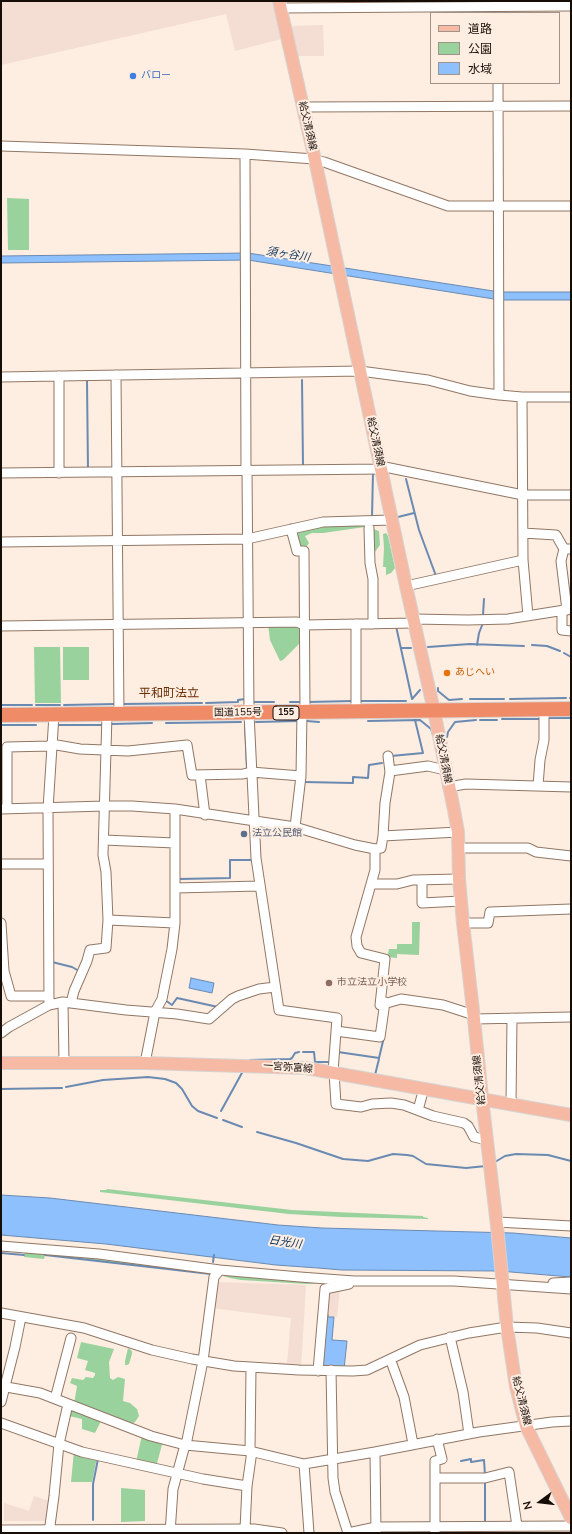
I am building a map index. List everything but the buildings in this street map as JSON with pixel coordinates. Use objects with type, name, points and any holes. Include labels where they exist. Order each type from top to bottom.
[{"type":"highway","name":"国道155号","points":[[1,715],[356,712],[571,708]]},
{"type":"main road","name":"給父清須線","points":[[280,4],[315,159],[434,711],[458,832],[460,901],[508,1330],[516,1387],[526,1426],[571,1518]]},
{"type":"main road","name":"一宮弥富線","points":[[1,1063],[144,1063],[306,1068],[571,1115]]},
{"type":"street","points":[[280,4],[498,7],[571,6]]},
{"type":"street","points":[[498,84],[500,395]]},
{"type":"street","points":[[303,107],[571,106]]},
{"type":"street","points":[[1,146],[245,154],[315,159],[448,206],[571,206]]},
{"type":"street","points":[[245,154],[248,713],[256,858],[279,1010],[337,1018],[334,1072],[336,1104],[360,1107],[372,1104],[391,1103],[412,1107],[433,1116],[464,1123],[468,1126],[474,1137],[487,1140]]},
{"type":"street","points":[[1,377],[360,371],[428,380],[470,391],[500,395],[522,397],[571,397]]},
{"type":"street","points":[[64,1063],[67,1002],[74,991],[87,961],[90,950],[106,948],[108,920],[106,872],[103,855],[106,750],[113,714],[118,625],[116,375]]},
{"type":"street","points":[[59,376],[59,473]]},
{"type":"street","points":[[522,397],[523,560],[528,616]]},
{"type":"street","points":[[1,473],[381,467],[523,495],[571,495]]},
{"type":"street","points":[[1,542],[248,539],[323,522],[392,520]]},
{"type":"street","points":[[369,528],[370,563],[373,579],[373,624]]},
{"type":"street","points":[[291,529],[297,551],[304,551],[302,776],[295,827]]},
{"type":"street","points":[[523,533],[556,535],[567,549],[561,561],[566,610],[562,630],[571,631]]},
{"type":"street","points":[[406,586],[523,560]]},
{"type":"street","points":[[1,626],[297,622],[304,625],[373,624],[414,621],[508,619],[566,610]]},
{"type":"street","points":[[356,624],[356,712]]},
{"type":"street","points":[[538,786],[540,760],[544,740],[544,709]]},
{"type":"street","points":[[49,1000],[48,809],[54,715]]},
{"type":"street","points":[[302,776],[251,772],[243,774],[192,775],[187,745],[128,751],[80,749],[51,745],[7,747],[4,809],[48,809],[105,806],[139,806],[175,809],[205,815],[295,827],[355,845],[375,849],[381,848],[383,836],[385,804],[390,771],[388,756]]},
{"type":"street","points":[[390,771],[428,766],[445,770]]},
{"type":"street","points":[[200,775],[205,815]]},
{"type":"street","points":[[448,787],[466,784],[571,787]]},
{"type":"street","points":[[144,1063],[155,1012],[162,999],[172,949],[175,923],[175,809]]},
{"type":"street","points":[[383,836],[458,832]]},
{"type":"street","points":[[104,840],[175,843]]},
{"type":"street","points":[[459,848],[528,848],[536,852],[571,856]]},
{"type":"street","points":[[375,849],[375,870],[356,936],[357,946],[361,953],[385,959],[380,1005],[385,1002],[401,999],[443,1005],[474,1017],[571,1017]]},
{"type":"street","points":[[1,864],[48,864]]},
{"type":"street","points":[[371,884],[397,884],[413,880],[459,879]]},
{"type":"street","points":[[422,880],[422,903],[460,901]]},
{"type":"street","points":[[175,888],[260,886]]},
{"type":"street","points":[[463,923],[488,923],[490,912],[571,909]]},
{"type":"street","points":[[108,920],[175,923]]},
{"type":"street","points":[[1,923],[2,971],[10,996],[126,1010],[177,1014],[209,1019],[232,999],[238,996],[259,989],[275,987]]},
{"type":"street","points":[[1,1034],[49,1000]]},
{"type":"street","points":[[336,1031],[380,1038],[385,1002]]},
{"type":"street","points":[[511,1104],[512,1018]]},
{"type":"street","points":[[418,1110],[424,1088]]},
{"type":"street","points":[[497,1224],[571,1226]]},
{"type":"street","points":[[1,1246],[99,1254],[220,1270],[354,1281],[503,1281],[541,1287],[571,1289]]},
{"type":"street","points":[[170,1531],[173,1489],[185,1445],[203,1363],[214,1278],[220,1270]]},
{"type":"street","points":[[318,1370],[325,1289],[354,1281]]},
{"type":"street","points":[[541,1287],[547,1283],[571,1282]]},
{"type":"street","points":[[1,1313],[20,1319],[84,1328],[152,1350],[203,1363],[251,1370],[318,1370],[331,1373],[367,1370],[420,1345],[450,1338],[508,1330],[537,1328],[571,1333]]},
{"type":"street","points":[[1,1402],[3,1386],[16,1347],[20,1319]]},
{"type":"street","points":[[55,1399],[71,1338]]},
{"type":"street","points":[[450,1338],[463,1392],[469,1434]]},
{"type":"street","points":[[392,1364],[404,1397],[413,1444]]},
{"type":"street","points":[[239,1530],[247,1486],[251,1451],[251,1370]]},
{"type":"street","points":[[331,1373],[333,1478],[335,1492],[348,1533],[376,1530],[519,1529],[571,1526]]},
{"type":"street","points":[[3,1386],[40,1393],[151,1436],[185,1445],[251,1451],[304,1464],[375,1452],[437,1439],[552,1422],[571,1421]]},
{"type":"street","points":[[49,1531],[59,1444],[68,1404]]},
{"type":"street","points":[[1,1423],[82,1452],[177,1474],[247,1486]]},
{"type":"street","points":[[435,1530],[435,1461],[442,1460],[437,1439]]},
{"type":"street","points":[[375,1452],[376,1530]]},
{"type":"street","points":[[304,1464],[309,1533]]},
{"type":"street","points":[[435,1478],[485,1478],[509,1472],[519,1529]]},
{"type":"street","points":[[1,1530],[239,1530],[282,1533]]},
{"type":"shaded area","points":[[1,1],[273,1],[281,39],[235,51],[226,14],[1,65]]},
{"type":"shaded area","points":[[354,1],[405,1],[405,5],[354,5]]},
{"type":"shaded area","points":[[323,25],[324,56],[297,56],[290,26]]},
{"type":"shaded area","points":[[215,1282],[306,1285],[301,1368],[278,1366],[278,1362],[287,1363],[291,1318],[211,1308]]},
{"type":"shaded area","points":[[340,1288],[337,1317],[328,1317],[324,1314],[326,1292]]},
{"type":"shaded area","points":[[34,1496],[49,1501],[46,1521],[4,1521],[4,1503],[29,1511]]},
{"type":"green space","points":[[7,198],[29,199],[29,250],[8,250]]},
{"type":"green space","points":[[364,524],[365,527],[323,533],[312,533],[305,536],[309,543],[305,549],[298,549],[293,532],[306,528]]},
{"type":"green space","points":[[373,529],[379,531],[380,545],[375,552]]},
{"type":"green space","points":[[386,533],[395,568],[391,573],[386,575],[386,567],[383,567],[383,534]]},
{"type":"green space","points":[[268,624],[299,624],[303,640],[283,660],[280,661],[270,640]]},
{"type":"green space","points":[[34,647],[60,647],[61,703],[35,703]]},
{"type":"green space","points":[[63,647],[89,647],[89,680],[63,680]]},
{"type":"green space","points":[[412,922],[420,922],[419,955],[397,954],[397,958],[387,957],[389,949],[397,949],[397,944],[412,944]]},
{"type":"green space","points":[[107,1189],[292,1210],[423,1216],[428,1219],[289,1214],[100,1192],[100,1190]]},
{"type":"green space","points":[[4,1248],[215,1271],[214,1274],[45,1255],[44,1259],[24,1257],[25,1252]]},
{"type":"green space","points":[[222,1273],[323,1283],[307,1284],[241,1280],[223,1276]]},
{"type":"green space","points":[[81,1342],[114,1349],[109,1362],[110,1378],[113,1380],[118,1377],[125,1379],[123,1401],[130,1403],[137,1409],[139,1416],[135,1422],[131,1424],[74,1404],[77,1386],[70,1383],[72,1378],[83,1380],[86,1377],[93,1378],[95,1375],[95,1373],[85,1370],[88,1361],[77,1358]]},
{"type":"green space","points":[[128,1348],[132,1351],[132,1354],[129,1364],[125,1365],[125,1361]]},
{"type":"green space","points":[[70,1408],[102,1419],[95,1433],[82,1429],[82,1419],[69,1416]]},
{"type":"green space","points":[[142,1435],[163,1441],[156,1467],[136,1462]]},
{"type":"green space","points":[[74,1451],[97,1457],[92,1482],[71,1482]]},
{"type":"green space","points":[[121,1488],[145,1490],[145,1521],[121,1522]]},
{"type":"water","points":[[248,253],[500,292],[571,292],[571,300],[500,300],[248,260],[1,263],[1,256]]},
{"type":"water","points":[[191,978],[214,983],[212,993],[189,988]]},
{"type":"water","name":"日光川","points":[[1,1195],[50,1198],[278,1225],[322,1228],[513,1233],[571,1238],[571,1277],[499,1271],[342,1270],[276,1265],[106,1244],[1,1235]]},
{"type":"water","points":[[325,1314],[328,1314],[328,1317],[334,1317],[332,1340],[347,1341],[344,1369],[320,1368]]},
{"type":"waterway","points":[[302,380],[303,466]]},
{"type":"waterway","points":[[87,381],[88,470]]},
{"type":"waterway","points":[[372,517],[373,472]]},
{"type":"waterway","points":[[406,479],[419,530],[436,576]]},
{"type":"waterway","points":[[398,517],[414,513]]},
{"type":"waterway","points":[[483,615],[484,599]]},
{"type":"waterway","points":[[477,645],[479,633],[483,623]]},
{"type":"waterway","points":[[396,626],[412,699]]},
{"type":"waterway","points":[[428,647],[470,644],[524,646]]},
{"type":"waterway","points":[[532,645],[547,646],[560,651]]},
{"type":"waterway","points":[[401,648],[411,648]]},
{"type":"waterway","points":[[564,653],[571,657]]},
{"type":"waterway","points":[[438,688],[438,691],[449,700],[462,699]]},
{"type":"waterway","points":[[412,699],[420,690]]},
{"type":"waterway","points":[[510,699],[566,698]]},
{"type":"waterway","points":[[206,703],[238,702],[238,700],[245,699]]},
{"type":"waterway","points":[[470,699],[504,699]]},
{"type":"waterway","points":[[308,702],[353,701]]},
{"type":"waterway","points":[[360,701],[406,701]]},
{"type":"waterway","points":[[253,702],[274,702]]},
{"type":"waterway","points":[[290,702],[300,702]]},
{"type":"waterway","points":[[123,704],[202,703]]},
{"type":"waterway","points":[[64,705],[117,704]]},
{"type":"waterway","points":[[1,705],[32,705]]},
{"type":"waterway","points":[[36,705],[60,705]]},
{"type":"waterway","points":[[548,718],[571,718]]},
{"type":"waterway","points":[[502,719],[540,719]]},
{"type":"waterway","points":[[391,756],[423,753],[415,720]]},
{"type":"waterway","points":[[368,721],[420,720],[431,729],[433,735]]},
{"type":"waterway","points":[[447,737],[448,732],[455,722],[476,720]]},
{"type":"waterway","points":[[480,720],[497,720]]},
{"type":"waterway","points":[[256,722],[299,721]]},
{"type":"waterway","points":[[307,721],[319,722]]},
{"type":"waterway","points":[[166,723],[241,722]]},
{"type":"waterway","points":[[112,724],[152,723]]},
{"type":"waterway","points":[[1,725],[36,725]]},
{"type":"waterway","points":[[57,725],[102,725]]},
{"type":"waterway","points":[[245,725],[247,770]]},
{"type":"waterway","points":[[304,782],[353,783],[353,777],[368,778],[369,765],[382,763]]},
{"type":"waterway","points":[[179,879],[230,878],[230,860],[252,860]]},
{"type":"waterway","points":[[52,962],[72,967],[79,971]]},
{"type":"waterway","points":[[165,1000],[172,1005],[177,998],[218,1007]]},
{"type":"waterway","points":[[338,1052],[379,1058],[384,1037]]},
{"type":"waterway","points":[[249,1061],[290,1059],[295,1053],[299,1052]]},
{"type":"waterway","points":[[303,1052],[314,1052],[315,1062],[331,1062]]},
{"type":"waterway","points":[[375,1075],[379,1059]]},
{"type":"waterway","points":[[221,1111],[243,1071]]},
{"type":"waterway","points":[[66,1087],[103,1080],[148,1077],[165,1079],[176,1083],[182,1089],[192,1106],[198,1111],[217,1118]]},
{"type":"waterway","points":[[1,1089],[62,1088]]},
{"type":"waterway","points":[[223,1120],[242,1127]]},
{"type":"waterway","points":[[257,1132],[343,1159],[368,1161],[393,1154],[413,1156],[426,1164],[466,1168],[486,1166]]},
{"type":"waterway","points":[[495,1162],[505,1156],[516,1154],[548,1155],[571,1161]]},
{"type":"waterway","points":[[1,1253],[24,1255]]},
{"type":"waterway","points":[[45,1255],[211,1274]]},
{"type":"waterway","points":[[213,1262],[214,1255]]},
{"type":"waterway","points":[[512,1332],[523,1332]]},
{"type":"waterway","points":[[317,1375],[329,1375]]},
{"type":"waterway","points":[[333,1375],[353,1375]]},
{"type":"waterway","points":[[93,1520],[93,1484],[98,1459]]},
{"type":"waterway","points":[[461,1461],[471,1459],[471,1462],[484,1460],[485,1475]]},
{"type":"waterway","points":[[485,1481],[485,1522]]},
{"type":"place","name":"バロー","points":[[133,76]]},
{"type":"place","name":"あじへい","points":[[447,673]]},
{"type":"place","name":"法立公民館","points":[[244,834]]},
{"type":"place","name":"市立法立小学校","points":[[329,983]]},
{"type":"district","name":"平和町法立","points":[[169,694]]},
{"type":"water label","name":"須ヶ谷川","points":[[288,255]]}]
